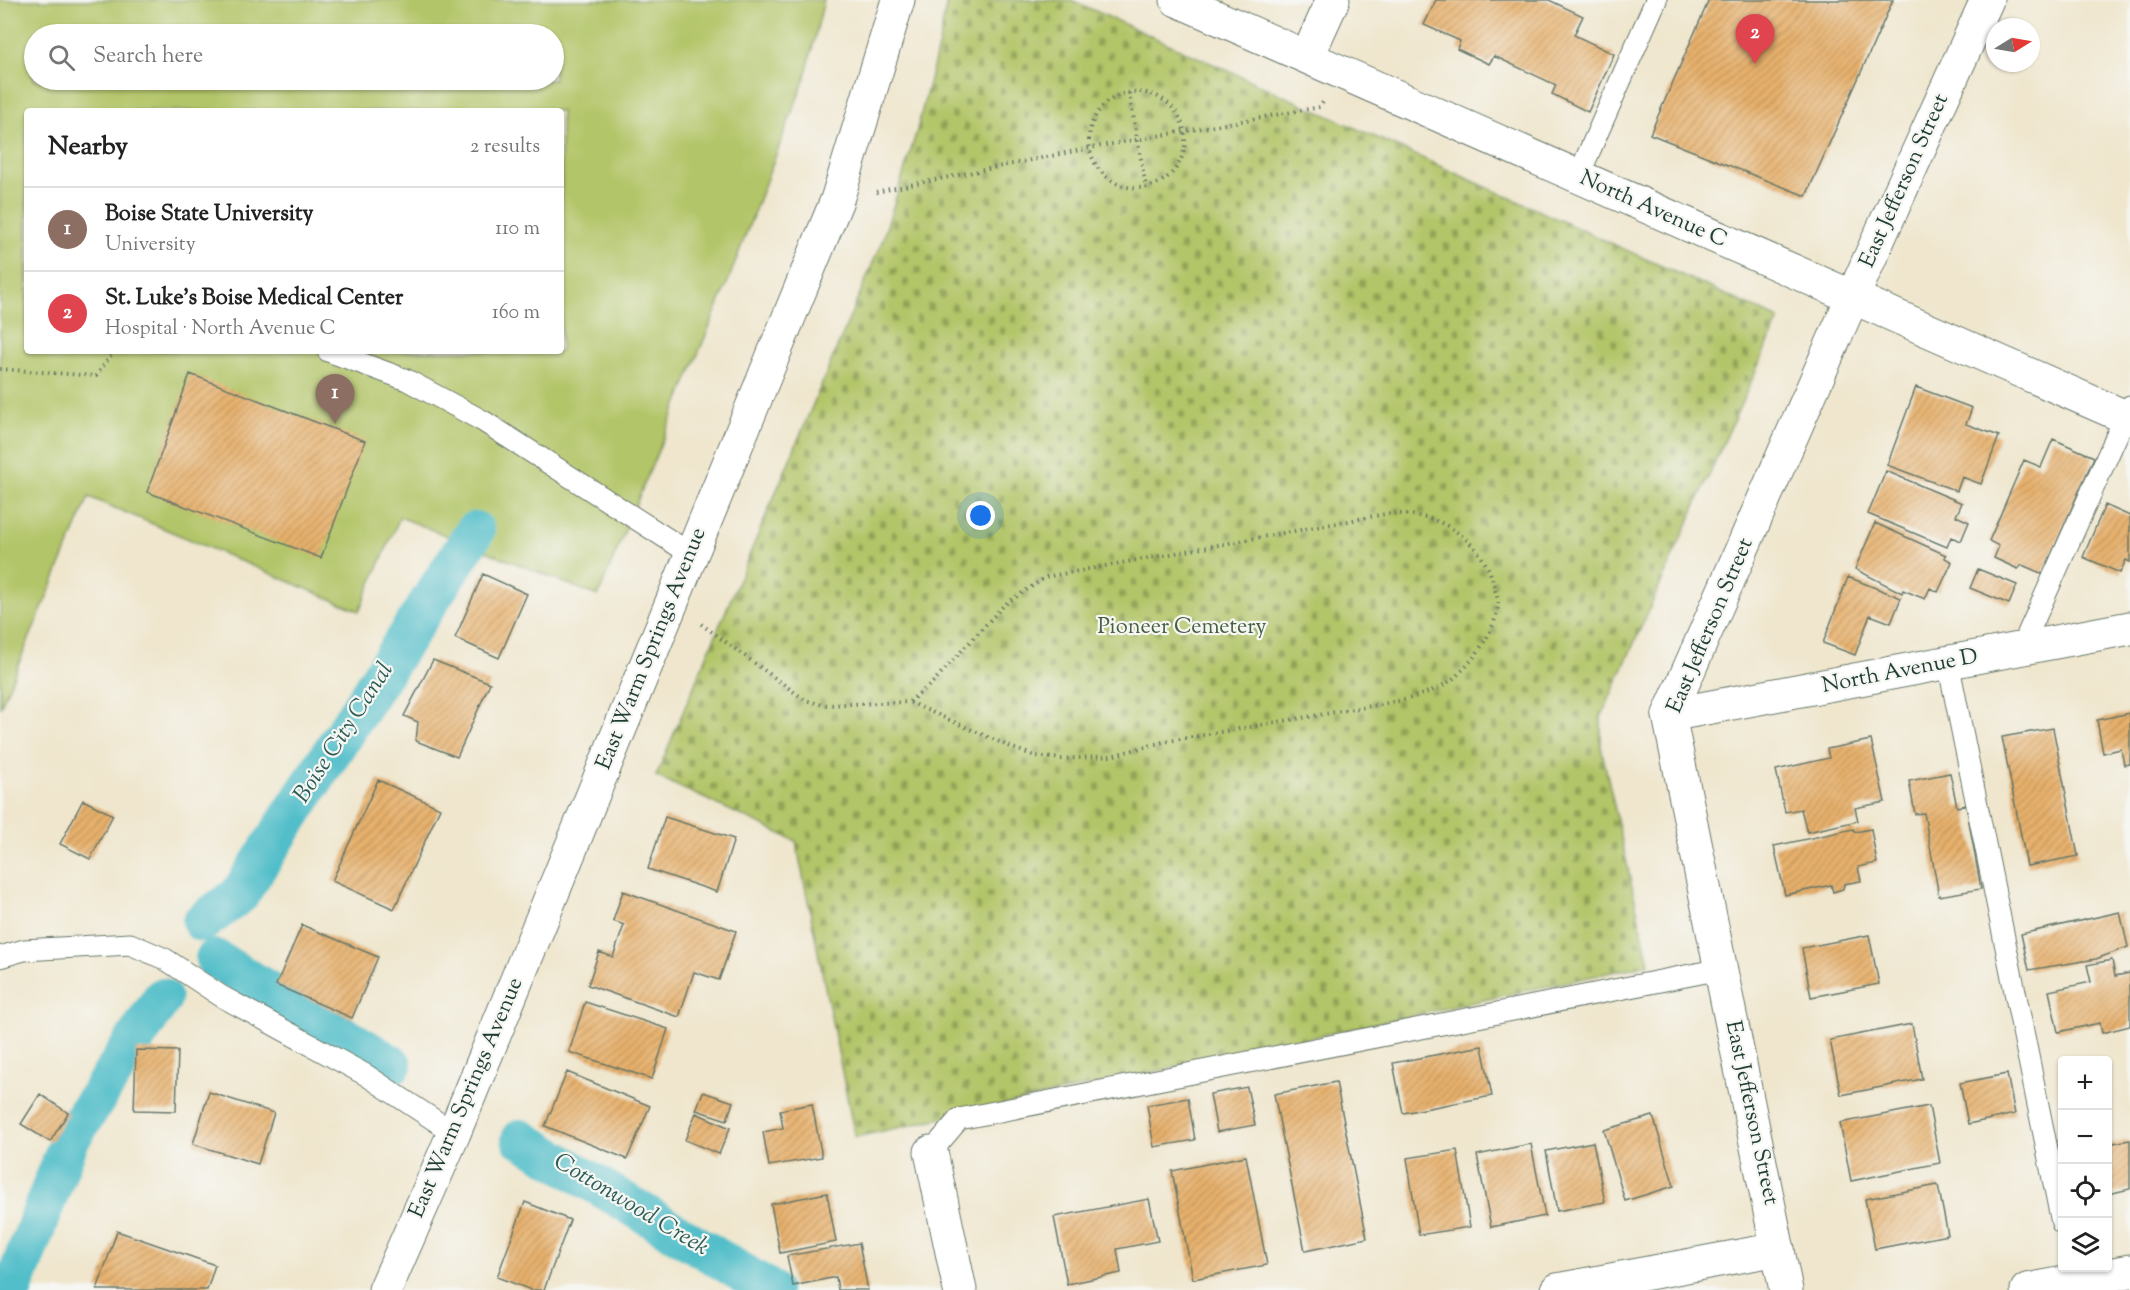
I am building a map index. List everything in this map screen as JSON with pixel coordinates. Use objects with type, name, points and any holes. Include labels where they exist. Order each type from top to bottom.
[{"type":"street","name":"East Warm Springs Avenue","points":[[384,1290],[454,1133],[837,200],[898,0]]},
{"type":"street","name":"North Avenue C","points":[[1177,0],[1853,298],[2128,414]]},
{"type":"street","points":[[1307,57],[1333,0]]},
{"type":"street","name":"East Jefferson Street","points":[[1786,1290],[1669,715],[1987,0]]},
{"type":"street","name":"North Avenue D","points":[[1669,715],[2130,628]]},
{"type":"street","points":[[931,1152],[960,1290]]},
{"type":"street","points":[[1557,1290],[1778,1249]]},
{"type":"street","points":[[2027,1290],[2130,1271]]},
{"type":"lane","points":[[1578,177],[1656,0]]},
{"type":"lane","points":[[336,354],[407,380],[483,422],[691,554]]},
{"type":"lane","points":[[2021,649],[2128,414]]},
{"type":"lane","points":[[1948,662],[2061,1218]]},
{"type":"lane","points":[[0,957],[24,950],[130,944],[165,959],[221,996],[366,1075],[454,1133]]},
{"type":"lane","points":[[931,1152],[960,1119],[1721,969]]},
{"type":"path","points":[[837,200],[1090,148],[1320,107],[1337,70]]},
{"type":"path","points":[[1138,92],[1154,95],[1167,103],[1178,115],[1184,131],[1184,146],[1180,161],[1171,174],[1158,183],[1146,187],[1127,188],[1112,182],[1100,171],[1092,158],[1090,127],[1097,112],[1108,101],[1122,94],[1138,92]]},
{"type":"path","points":[[1129,93],[1146,187]]},
{"type":"path","points":[[0,369],[96,376],[112,354]]},
{"type":"path","points":[[671,602],[805,700],[823,705],[909,702],[1013,748],[1035,756],[1062,759],[1111,756],[1164,742],[1405,700],[1436,690],[1455,677],[1483,645],[1498,602],[1483,558],[1467,539],[1429,519],[1391,513],[1046,576],[1004,606],[933,682],[909,702]]},
{"type":"green space","points":[[0,0],[824,0],[805,78],[727,284],[598,596],[400,517],[359,611],[89,497],[0,708]]},
{"type":"green space","name":"Pioneer Cemetery","points":[[947,0],[1071,0],[1779,319],[1601,717],[1601,747],[1649,964],[855,1137],[796,841],[656,776],[883,239],[916,134],[940,40]]},
{"type":"building","points":[[1436,0],[1549,0],[1583,16],[1574,35],[1614,54],[1588,112],[1552,94],[1556,85],[1494,56],[1489,64],[1457,49],[1460,41],[1424,25]]},
{"type":"building","points":[[1709,0],[1893,0],[1806,196],[1650,134]]},
{"type":"building","points":[[190,374],[365,441],[321,558],[147,492]]},
{"type":"building","points":[[1916,387],[1972,408],[1966,424],[1999,436],[1981,484],[1962,477],[1957,491],[1887,465]]},
{"type":"building","points":[[2053,439],[2094,457],[2043,574],[2022,565],[2018,569],[1994,558],[1999,546],[1989,541],[2024,460],[2041,467]]},
{"type":"building","points":[[1886,471],[1962,503],[1956,516],[1969,522],[1961,541],[1951,537],[1947,547],[1868,514]]},
{"type":"building","points":[[2105,505],[2130,516],[2130,562],[2126,560],[2120,573],[2083,557]]},
{"type":"building","points":[[1875,523],[1946,555],[1945,558],[1952,562],[1938,592],[1930,588],[1925,599],[1903,590],[1902,593],[1855,569]]},
{"type":"building","points":[[1978,569],[2017,585],[2009,604],[1970,588]]},
{"type":"building","points":[[483,574],[527,594],[499,658],[455,638]]},
{"type":"building","points":[[1848,577],[1901,598],[1891,623],[1870,615],[1855,655],[1823,643]]},
{"type":"building","points":[[433,660],[490,683],[457,757],[416,741],[418,722],[404,716]]},
{"type":"building","points":[[2130,713],[2130,764],[2124,765],[2121,749],[2103,753],[2097,720]]},
{"type":"building","points":[[2053,728],[2078,856],[2027,866],[2002,737]]},
{"type":"building","points":[[1871,740],[1885,802],[1855,808],[1858,821],[1807,832],[1801,809],[1785,812],[1776,770],[1829,758],[1827,749]]},
{"type":"building","points":[[1950,773],[1957,807],[1966,805],[1981,889],[1939,896],[1924,813],[1915,814],[1909,781]]},
{"type":"building","points":[[378,780],[440,808],[394,909],[332,881]]},
{"type":"building","points":[[83,800],[113,815],[90,859],[60,844]]},
{"type":"building","points":[[665,817],[734,839],[717,892],[648,869]]},
{"type":"building","points":[[1853,829],[1855,832],[1871,829],[1877,863],[1858,867],[1861,881],[1844,884],[1843,889],[1833,892],[1831,885],[1785,895],[1774,846]]},
{"type":"building","points":[[623,891],[736,931],[719,980],[694,972],[679,1017],[588,985],[599,952],[613,957],[624,925],[613,921]]},
{"type":"building","points":[[2120,912],[2128,947],[2096,959],[2029,970],[2021,934]]},
{"type":"building","points":[[302,925],[378,957],[352,1018],[276,985]]},
{"type":"building","points":[[1869,935],[1879,984],[1811,997],[1802,948]]},
{"type":"building","points":[[2112,960],[2115,976],[2130,973],[2130,1026],[2102,1033],[2100,1023],[2058,1032],[2049,991],[2091,982],[2087,965]]},
{"type":"building","points":[[585,1002],[668,1029],[652,1079],[569,1052]]},
{"type":"building","points":[[1912,1024],[1922,1079],[1841,1095],[1830,1040]]},
{"type":"building","points":[[1482,1046],[1492,1096],[1403,1113],[1393,1063]]},
{"type":"building","points":[[136,1050],[178,1051],[176,1111],[134,1110]]},
{"type":"building","points":[[567,1072],[650,1106],[627,1159],[545,1126]]},
{"type":"building","points":[[2007,1074],[2015,1114],[1968,1124],[1960,1083]]},
{"type":"building","points":[[1336,1082],[1367,1238],[1305,1251],[1274,1094]]},
{"type":"building","points":[[1247,1087],[1255,1125],[1217,1132],[1210,1094]]},
{"type":"building","points":[[209,1092],[274,1113],[258,1164],[193,1144]]},
{"type":"building","points":[[703,1092],[733,1102],[727,1120],[696,1110]]},
{"type":"building","points":[[40,1094],[68,1113],[50,1142],[21,1124]]},
{"type":"building","points":[[1188,1098],[1195,1140],[1154,1147],[1147,1105]]},
{"type":"building","points":[[812,1104],[822,1157],[769,1166],[763,1132],[783,1128],[780,1110]]},
{"type":"building","points":[[1929,1106],[1940,1163],[1851,1181],[1840,1123]]},
{"type":"building","points":[[696,1113],[730,1128],[719,1154],[685,1140]]},
{"type":"building","points":[[1653,1116],[1674,1186],[1625,1201],[1604,1130]]},
{"type":"building","points":[[2130,1140],[2130,1189],[2112,1193],[2112,1164],[2112,1143]]},
{"type":"building","points":[[1593,1142],[1605,1202],[1557,1211],[1546,1151]]},
{"type":"building","points":[[1531,1144],[1545,1216],[1491,1227],[1477,1155]]},
{"type":"building","points":[[1457,1150],[1470,1227],[1419,1235],[1407,1158]]},
{"type":"building","points":[[1246,1156],[1267,1265],[1193,1279],[1172,1171]]},
{"type":"building","points":[[1938,1185],[1948,1235],[1875,1249],[1865,1199]]},
{"type":"building","points":[[827,1193],[836,1242],[780,1253],[771,1204]]},
{"type":"building","points":[[1149,1199],[1158,1241],[1117,1249],[1121,1273],[1067,1284],[1054,1217]]},
{"type":"building","points":[[525,1202],[570,1220],[544,1290],[531,1290],[497,1277]]},
{"type":"building","points":[[117,1231],[215,1265],[207,1290],[97,1290]]},
{"type":"building","points":[[859,1243],[868,1290],[838,1290],[836,1277],[793,1286],[787,1256]]},
{"type":"waterway","name":"Boise City Canal","points":[[202,922],[239,895],[475,531]]},
{"type":"waterway","name":"Cottonwood Creek","points":[[215,959],[392,1065]]},
{"type":"waterway","name":"Boise City Canal","points":[[12,1290],[70,1139],[162,998]]},
{"type":"waterway","name":"Cottonwood Creek","points":[[521,1139],[771,1290]]},
{"type":"place","name":"St. Luke's Boise Medical Center","points":[[1755,64]]},
{"type":"place","name":"Boise State University","points":[[335,424]]}]
